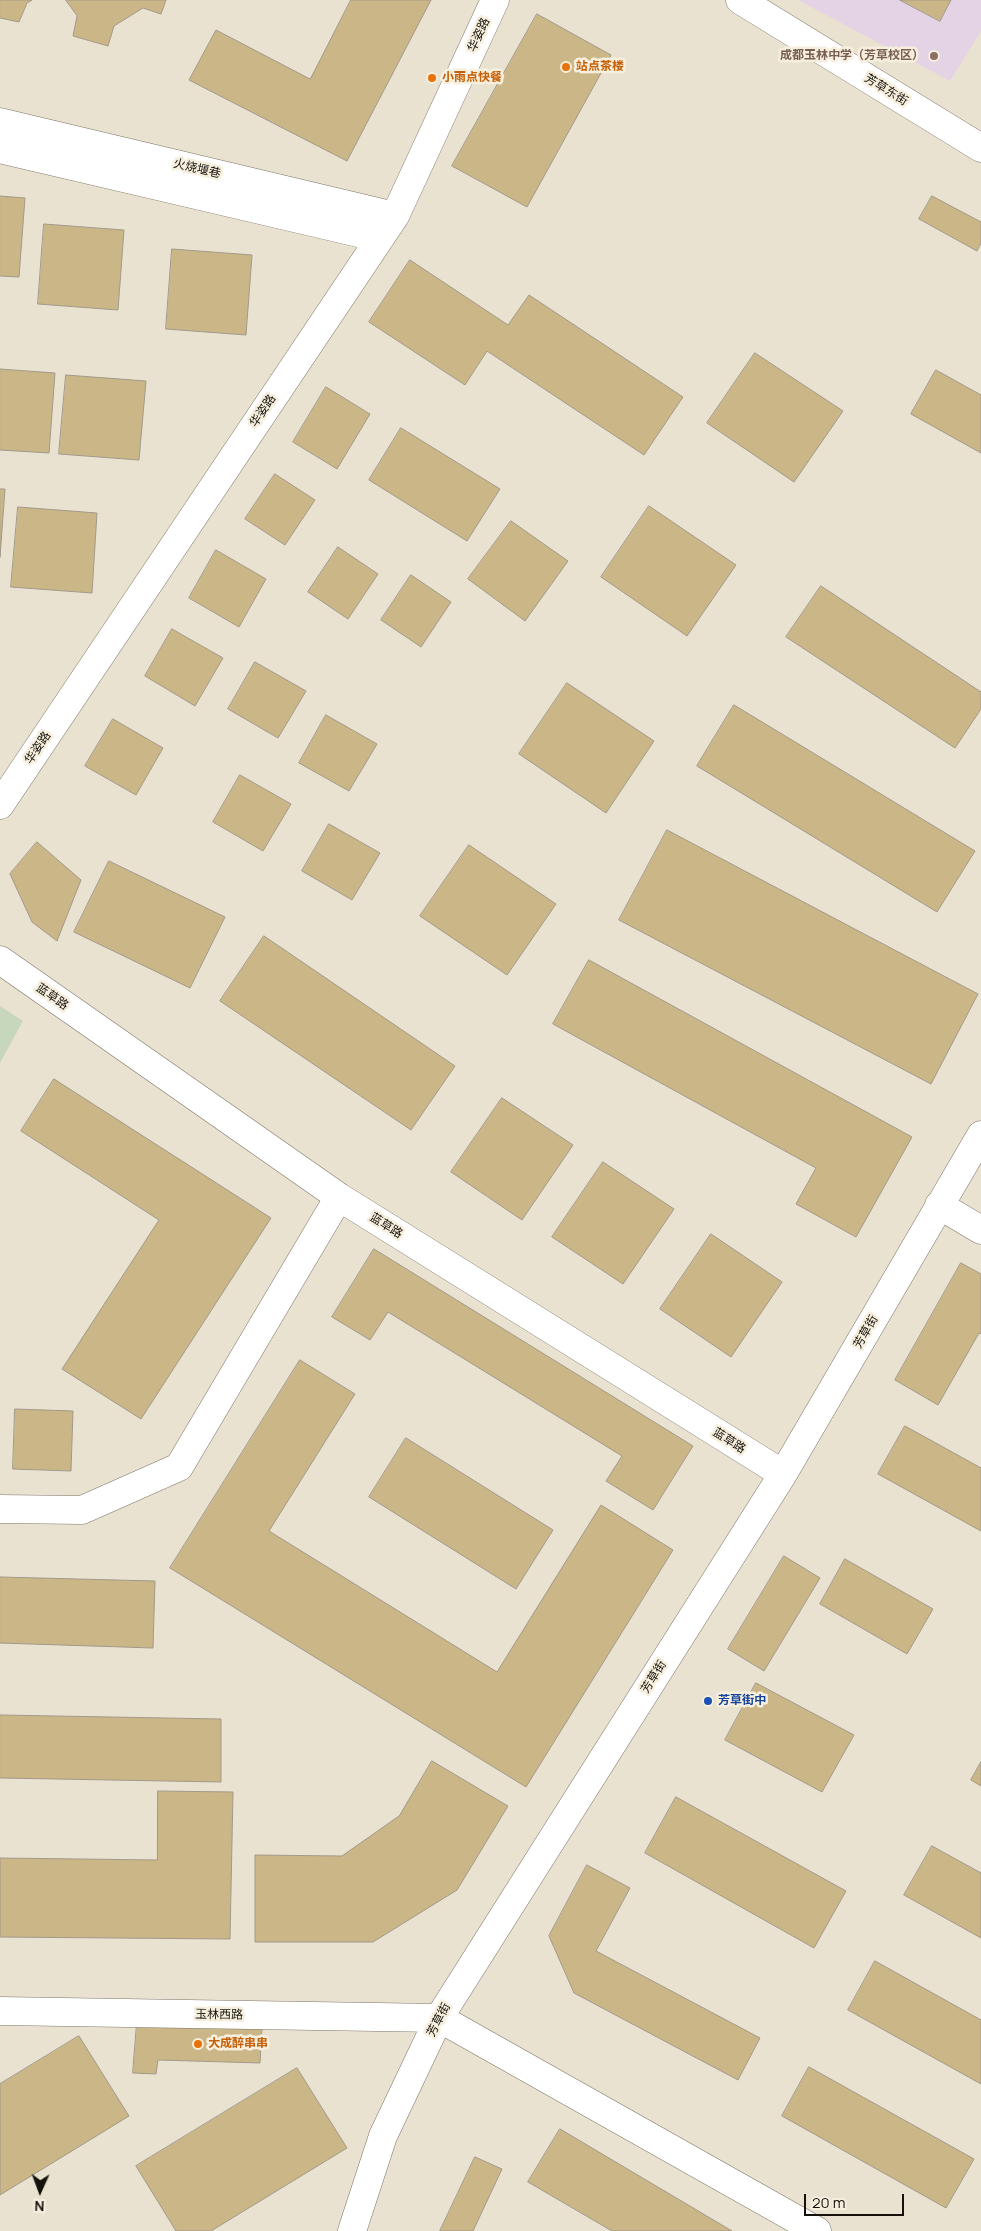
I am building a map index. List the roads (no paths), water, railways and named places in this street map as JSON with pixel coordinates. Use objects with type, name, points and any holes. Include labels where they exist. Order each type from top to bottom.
[{"type":"street","name":"华姿路","points":[[0,805],[395,216],[495,0]]},
{"type":"street","name":"芳草东街","points":[[740,0],[981,148]]},
{"type":"street","name":"火烧堰巷","points":[[0,122],[395,216]]},
{"type":"street","points":[[0,149],[380,238]]},
{"type":"street","name":"蓝草路","points":[[0,960],[339,1197],[783,1474]]},
{"type":"street","name":"芳草街","points":[[352,2231],[383,2136],[439,2018],[783,1474],[981,1135]]},
{"type":"street","points":[[0,1509],[82,1510],[179,1467],[339,1197]]},
{"type":"street","points":[[939,1206],[981,1230]]},
{"type":"street","name":"玉林西路","points":[[0,2011],[439,2018]]},
{"type":"street","points":[[439,2018],[817,2231]]},
{"type":"place","name":"成都玉林中学（芳草校区）","points":[[934,56]]},
{"type":"place","name":"站点茶楼","points":[[566,67]]},
{"type":"place","name":"小雨点快餐","points":[[432,78]]},
{"type":"place","name":"芳草街中","points":[[708,1701]]},
{"type":"place","name":"大成醉串串","points":[[198,2044]]}]
